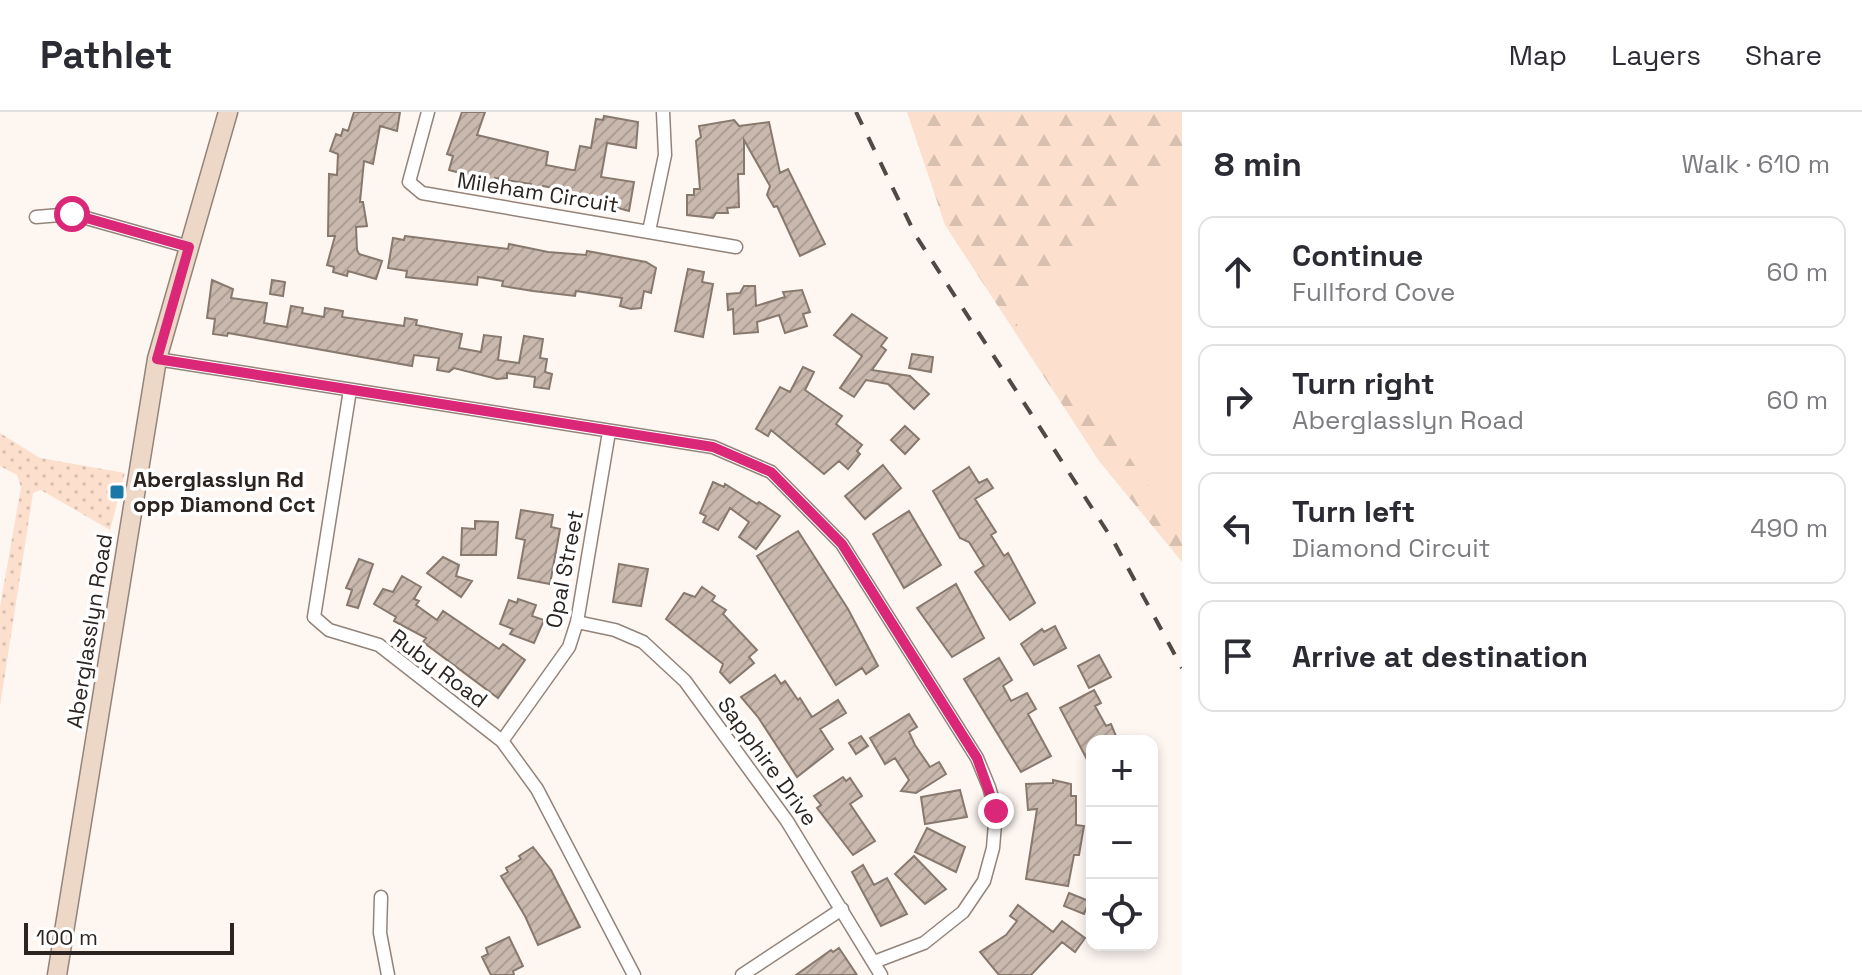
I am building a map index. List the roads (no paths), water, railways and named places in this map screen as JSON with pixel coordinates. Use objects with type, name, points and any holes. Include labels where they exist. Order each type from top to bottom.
[{"type":"main road","name":"Aberglasslyn Road","points":[[57,975],[157,359],[228,112]]},
{"type":"street","name":"Mileham Circuit","points":[[428,112],[409,182],[422,193],[736,247]]},
{"type":"street","points":[[649,231],[665,155],[663,112]]},
{"type":"street","points":[[36,217],[72,214],[189,247]]},
{"type":"street","points":[[157,359],[713,447],[771,472],[842,544],[977,758],[996,811],[993,848],[984,881],[963,912],[924,943],[874,962]]},
{"type":"street","name":"Ruby Road","points":[[350,390],[314,617],[329,630],[379,645],[502,741],[537,789],[634,975]]},
{"type":"street","name":"Opal Street","points":[[502,741],[569,647],[577,622],[609,432]]},
{"type":"street","name":"Sapphire Drive","points":[[577,622],[615,630],[643,642],[685,681],[787,821],[881,975]]},
{"type":"street","points":[[381,897],[380,933],[388,975]]},
{"type":"street","points":[[742,975],[842,909]]},
{"type":"railway","points":[[856,112],[916,236],[1114,542],[1182,668]]},
{"type":"place","name":"Aberglasslyn Rd opp Diamond Cct","points":[[117,492]]}]
